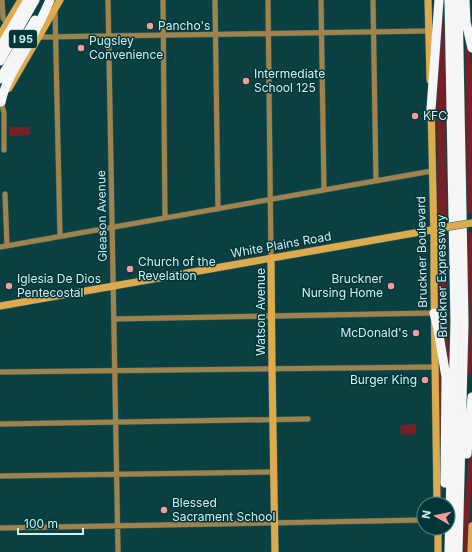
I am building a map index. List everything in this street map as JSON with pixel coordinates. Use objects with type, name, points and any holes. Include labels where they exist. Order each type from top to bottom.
[{"type":"highway","points":[[0,48],[28,0]]},
{"type":"highway","name":"I 95","points":[[0,60],[36,0]]},
{"type":"highway","name":"I 95","points":[[0,79],[46,0]]},
{"type":"highway","points":[[0,103],[7,82],[30,42],[50,0]]},
{"type":"highway","points":[[431,109],[439,0]]},
{"type":"highway","name":"Bruckner Expressway","points":[[449,0],[455,306],[454,395],[450,496]]},
{"type":"highway","name":"Bruckner Expressway","points":[[458,0],[464,305],[458,552]]},
{"type":"highway","points":[[465,0],[466,22],[472,48]]},
{"type":"highway","points":[[434,314],[446,377],[445,496]]},
{"type":"highway","points":[[459,501],[465,470],[472,397]]},
{"type":"highway","name":"Bruckner Expressway","points":[[449,536],[449,552]]},
{"type":"main road","points":[[0,34],[21,0]]},
{"type":"main road","points":[[0,103],[60,0]]},
{"type":"main road","name":"Bruckner Boulevard","points":[[428,0],[432,171],[438,229],[434,314],[437,496]]},
{"type":"main road","name":"White Plains Road","points":[[0,306],[472,223]]},
{"type":"main road","name":"Watson Avenue","points":[[271,258],[275,552]]},
{"type":"main road","points":[[471,552],[472,526]]},
{"type":"main road","points":[[438,536],[438,552]]},
{"type":"street","points":[[2,0],[2,18],[7,23]]},
{"type":"street","name":"Gleason Avenue","points":[[108,0],[118,552]]},
{"type":"street","points":[[163,0],[166,218]]},
{"type":"street","points":[[215,0],[218,209]]},
{"type":"street","name":"Watson Avenue","points":[[268,0],[271,258]]},
{"type":"street","points":[[321,0],[324,190]]},
{"type":"street","points":[[373,0],[376,181]]},
{"type":"street","points":[[55,9],[60,236]]},
{"type":"street","points":[[39,37],[428,31]]},
{"type":"street","points":[[0,103],[4,113],[4,150]]},
{"type":"street","points":[[0,247],[432,171]]},
{"type":"street","points":[[5,194],[7,246]]},
{"type":"street","points":[[114,319],[434,314]]},
{"type":"street","points":[[0,372],[435,367]]},
{"type":"street","points":[[0,424],[308,419]]},
{"type":"street","points":[[0,476],[274,472]]},
{"type":"street","points":[[0,528],[416,520]]},
{"type":"shaded area","points":[[441,13],[444,13],[447,218],[438,219],[436,100]]},
{"type":"shaded area","points":[[465,33],[472,64],[472,213],[467,214]]},
{"type":"shaded area","points":[[10,127],[30,127],[30,135],[10,136]]},
{"type":"shaded area","points":[[468,232],[472,232],[472,363],[470,378],[468,371]]},
{"type":"shaded area","points":[[447,236],[449,363],[447,363],[436,286],[438,237]]},
{"type":"shaded area","points":[[437,354],[444,382],[442,496],[440,496]]},
{"type":"shaded area","points":[[472,422],[472,472],[468,552],[464,552],[464,507]]},
{"type":"shaded area","points":[[416,424],[416,434],[401,435],[400,425]]},
{"type":"place","name":"Pancho's","points":[[150,26]]},
{"type":"place","name":"Pugsley Convenience","points":[[81,48]]},
{"type":"place","name":"Intermediate School 125","points":[[246,81]]},
{"type":"place","name":"KFC","points":[[415,116]]},
{"type":"place","name":"Church of the Revelation","points":[[130,269]]},
{"type":"place","name":"Iglesia De Dios Pentecostal","points":[[9,286]]},
{"type":"place","name":"Bruckner Nursing Home","points":[[391,286]]},
{"type":"place","name":"McDonald's","points":[[416,333]]},
{"type":"place","name":"Burger King","points":[[425,380]]},
{"type":"place","name":"Blessed Sacrament School","points":[[164,510]]}]
